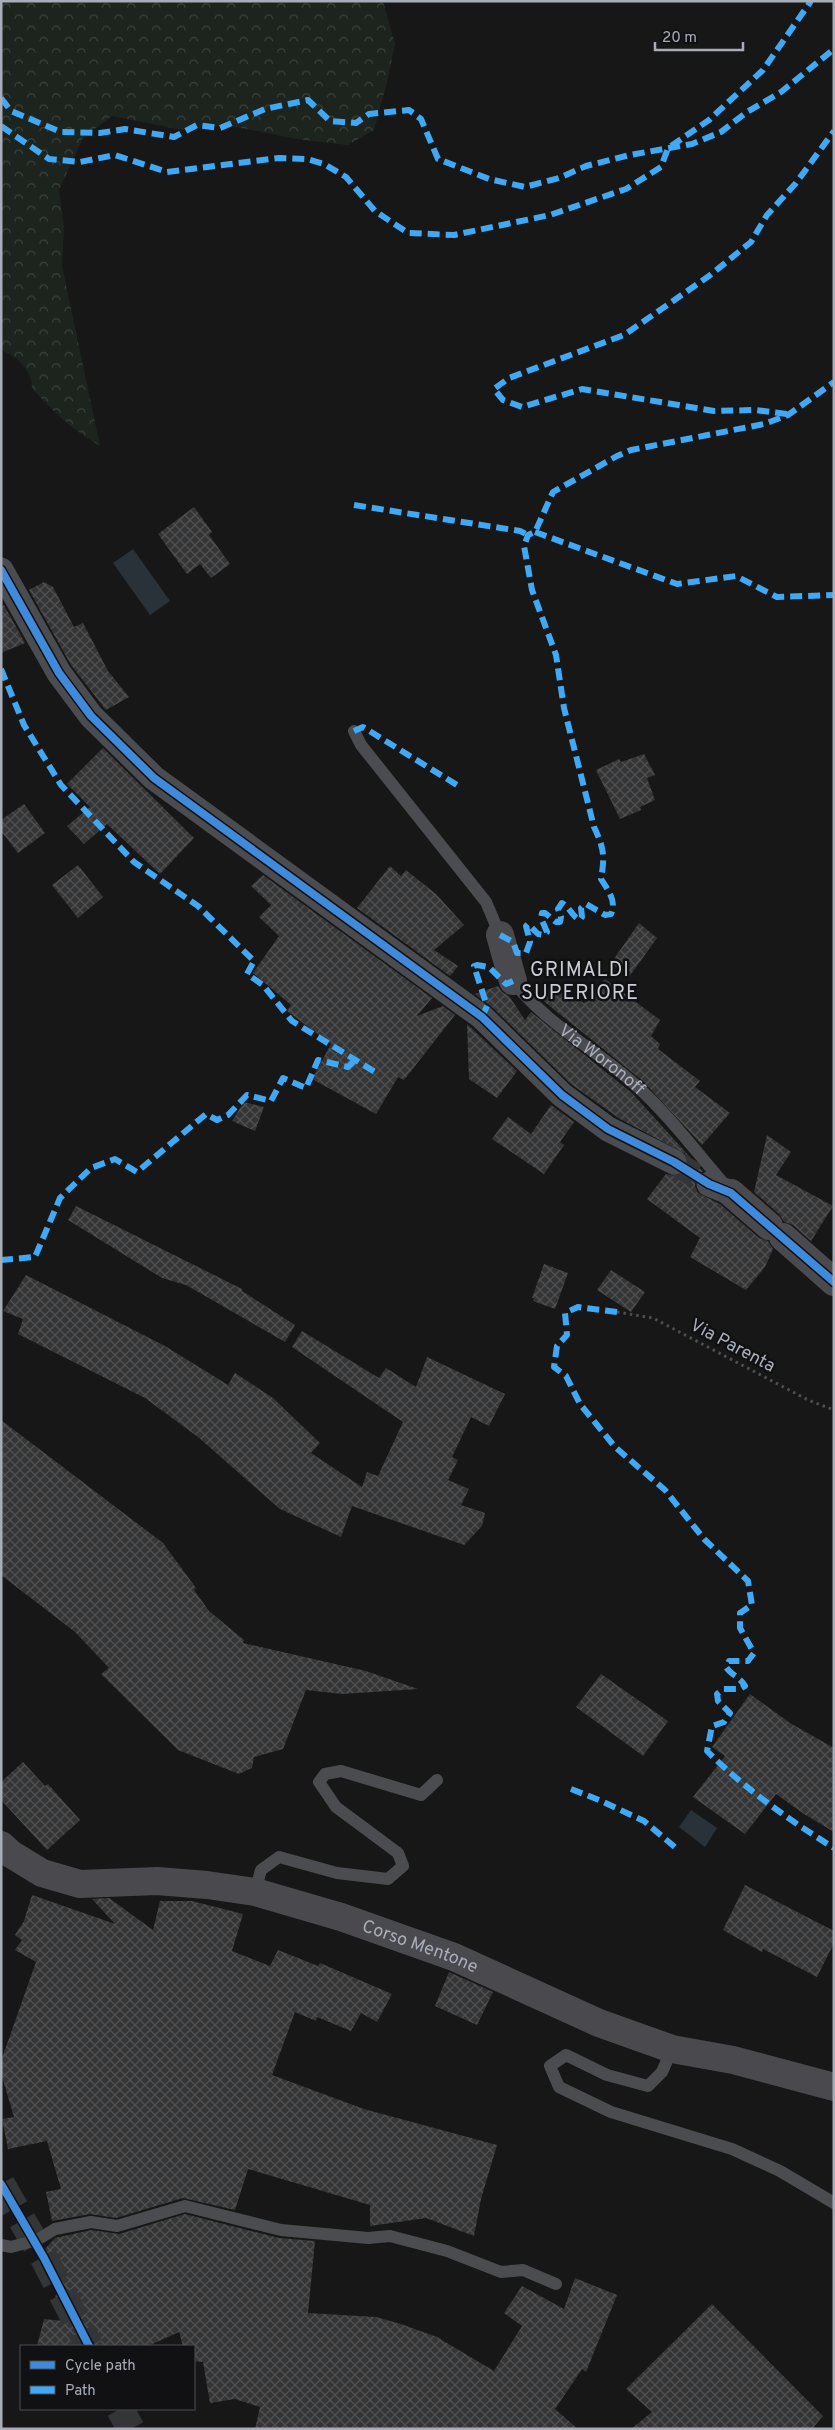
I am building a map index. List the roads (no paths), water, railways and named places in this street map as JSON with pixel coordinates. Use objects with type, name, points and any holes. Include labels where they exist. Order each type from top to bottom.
[{"type":"main road","name":"Via Woronoff","points":[[500,935],[513,981]]},
{"type":"main road","name":"Via Woronoff","points":[[720,1189],[776,1232],[834,1282]]},
{"type":"main road","name":"Corso Mentone","points":[[1,1845],[11,1854],[42,1873],[80,1884],[157,1881],[207,1885],[254,1892],[341,1917],[454,1957],[599,2023],[672,2049],[733,2060],[834,2087]]},
{"type":"street","points":[[1,570],[58,673],[91,716],[154,778],[482,1017],[562,1095],[608,1129],[674,1162]]},
{"type":"lane","name":"Via Woronoff","points":[[354,731],[361,745],[486,902],[500,935]]},
{"type":"lane","name":"Via Woronoff","points":[[513,981],[535,1005],[626,1076],[666,1117],[720,1189]]},
{"type":"lane","points":[[254,1892],[261,1870],[280,1857],[337,1873],[388,1879],[403,1866],[398,1854],[336,1807],[318,1782],[325,1774],[341,1771],[421,1796],[438,1780]]},
{"type":"lane","points":[[672,2049],[662,2072],[648,2086],[607,2075],[566,2055],[550,2066],[559,2088],[611,2112],[732,2149],[780,2171],[834,2203]]},
{"type":"lane","points":[[1,2245],[10,2246],[37,2240],[55,2229],[91,2222],[117,2226],[185,2206],[281,2230],[368,2238],[390,2236],[447,2250],[501,2272],[523,2270],[556,2284]]},
{"type":"tunnel","points":[[674,1162],[709,1184]]},
{"type":"tunnel","points":[[1,2184],[44,2258],[88,2345]]},
{"type":"tunnel","points":[[121,2410],[131,2429]]},
{"type":"district","name":"GRIMALDI SUPERIORE","points":[[580,980]]}]
